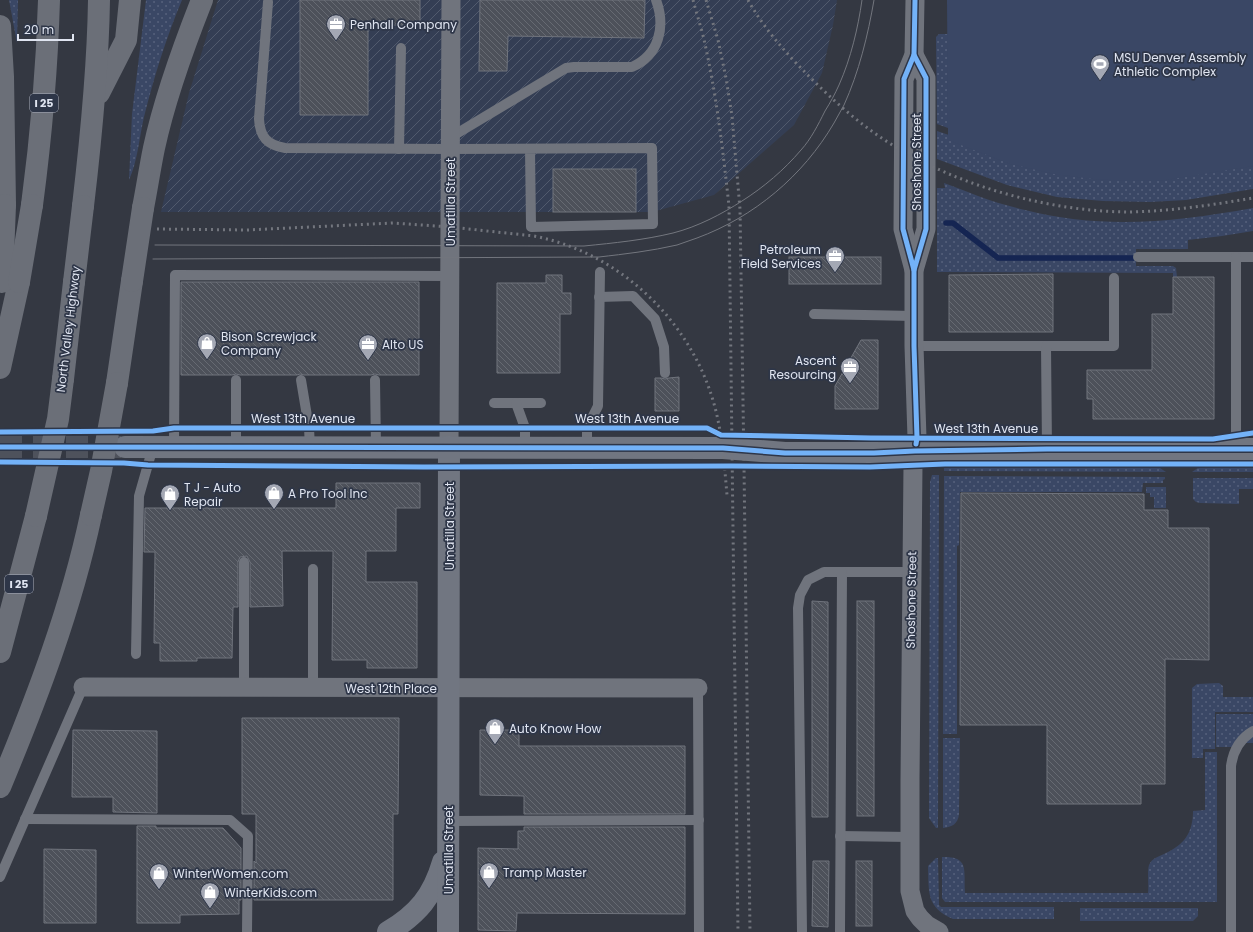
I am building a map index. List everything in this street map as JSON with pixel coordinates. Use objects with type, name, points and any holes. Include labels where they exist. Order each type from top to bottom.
[{"type":"highway","name":"I 25","points":[[0,368],[11,282],[32,206],[40,146],[45,92],[49,0]]},
{"type":"highway","name":"North Valley Highway","points":[[0,652],[36,516],[56,426],[63,379],[94,103],[99,0]]},
{"type":"highway","points":[[94,103],[126,40],[130,0]]},
{"type":"highway","points":[[0,787],[47,670],[60,632],[85,545],[101,471],[117,383],[143,208],[154,147],[163,112],[180,59],[202,0]]},
{"type":"highway","points":[[0,26],[3,77],[5,205],[11,282],[0,343]]},
{"type":"highway","points":[[0,238],[11,282]]},
{"type":"street","name":"Umatilla Street","points":[[448,932],[451,0]]},
{"type":"street","name":"Shoshone Street","points":[[915,0],[914,55],[926,78],[926,229],[914,270],[914,346],[917,438],[913,465],[910,891],[915,911],[933,928]]},
{"type":"street","name":"West 13th Avenue","points":[[125,446],[727,448],[785,453],[874,453],[1046,449],[1245,449]]},
{"type":"street","name":"West 12th Place","points":[[83,687],[698,688]]},
{"type":"street","points":[[388,932],[412,915],[432,891],[439,876],[448,831]]},
{"type":"lane","points":[[450,143],[566,68],[632,67],[640,63],[653,49],[660,30],[660,14],[656,0]]},
{"type":"lane","points":[[268,2],[259,128],[268,142],[285,148],[399,149],[450,143],[530,148],[652,148],[653,224],[531,227],[530,148]]},
{"type":"lane","points":[[399,149],[400,48]]},
{"type":"lane","points":[[1138,257],[1253,257]]},
{"type":"lane","points":[[1236,257],[1245,449]]},
{"type":"lane","points":[[587,448],[587,428],[598,406],[600,272]]},
{"type":"lane","points":[[136,654],[139,496],[163,446],[175,276],[450,276]]},
{"type":"lane","points":[[914,346],[1114,346],[1114,278]]},
{"type":"lane","points":[[599,297],[633,296],[656,319],[664,347],[665,373]]},
{"type":"lane","points":[[814,314],[914,316]]},
{"type":"lane","points":[[1046,346],[1046,449]]},
{"type":"lane","points":[[236,380],[236,447]]},
{"type":"lane","points":[[301,380],[309,428],[310,447]]},
{"type":"lane","points":[[375,380],[376,447]]},
{"type":"lane","points":[[494,403],[541,403]]},
{"type":"lane","points":[[516,403],[525,428],[525,448]]},
{"type":"lane","points":[[244,562],[244,687]]},
{"type":"lane","points":[[313,569],[313,688]]},
{"type":"lane","points":[[802,932],[798,608],[800,595],[808,580],[824,572],[912,572]]},
{"type":"lane","points":[[840,932],[842,572]]},
{"type":"lane","points":[[0,877],[83,687]]},
{"type":"lane","points":[[698,688],[699,932]]},
{"type":"lane","points":[[1231,932],[1232,756],[1238,744],[1244,737],[1253,731]]},
{"type":"lane","points":[[25,818],[230,820],[248,836],[247,932]]},
{"type":"lane","points":[[448,831],[699,820]]},
{"type":"lane","points":[[840,836],[910,837]]},
{"type":"shaded area","points":[[9,0],[18,0],[17,43]]},
{"type":"shaded area","points":[[146,0],[182,0],[156,72],[144,117],[134,165],[129,180],[132,114]]},
{"type":"shaded area","points":[[218,0],[837,0],[822,73],[794,125],[714,195],[652,212],[161,212],[189,93]]},
{"type":"shaded area","name":"MSU Denver Assembly Athletic Complex","points":[[947,0],[1253,0],[1253,166],[1166,180],[1129,181],[1093,179],[1054,174],[1010,164],[948,140]]},
{"type":"shaded area","points":[[939,34],[948,34],[948,128],[937,124],[936,37]]},
{"type":"shaded area","points":[[937,131],[958,138],[1253,139],[1253,189],[1186,200],[1150,202],[1103,201],[1057,197],[1007,185],[937,159]]},
{"type":"shaded area","points":[[944,183],[984,198],[1025,210],[1083,220],[1139,222],[1195,217],[1253,208],[1253,231],[1188,240],[1188,249],[1136,249],[1136,266],[1173,266],[1176,268],[1177,277],[1173,277],[1173,273],[937,272],[937,188],[945,188]]},
{"type":"shaded area","points":[[950,465],[1157,466],[1166,472],[944,471],[944,467]]},
{"type":"shaded area","points":[[1202,465],[1253,465],[1253,472],[1192,472]]},
{"type":"shaded area","points":[[932,475],[939,475],[938,828],[936,828],[929,818],[930,482]]},
{"type":"shaded area","points":[[944,476],[1165,477],[1163,483],[1143,483],[1142,492],[960,492],[959,545],[957,546],[957,734],[943,734]]},
{"type":"shaded area","points":[[1193,478],[1253,478],[1253,489],[1239,489],[1239,504],[1200,503],[1193,499]]},
{"type":"shaded area","points":[[1146,487],[1166,487],[1166,508],[1154,508],[1154,497],[1150,497],[1150,493],[1146,493]]},
{"type":"shaded area","points":[[1219,683],[1223,686],[1223,697],[1253,697],[1253,712],[1215,712],[1215,749],[1203,749],[1203,758],[1192,758],[1192,688],[1197,684]]},
{"type":"shaded area","points":[[1216,714],[1253,714],[1253,743],[1243,743],[1243,747],[1216,747]]},
{"type":"shaded area","points":[[943,738],[960,738],[959,814],[956,823],[949,827],[943,828]]},
{"type":"shaded area","points":[[1205,752],[1217,752],[1217,902],[945,902],[942,898],[942,857],[951,857],[958,859],[961,862],[964,867],[965,893],[1148,893],[1148,871],[1150,863],[1155,858],[1177,847],[1182,842],[1189,832],[1193,819],[1193,811],[1205,810]]},
{"type":"shaded area","points":[[936,858],[938,858],[939,905],[941,907],[1054,907],[1054,919],[953,919],[944,914],[933,904],[929,891],[928,866]]},
{"type":"shaded area","points":[[1080,908],[1198,908],[1198,916],[1193,921],[1080,921]]},
{"type":"building","points":[[300,0],[420,0],[420,25],[368,25],[368,115],[300,115]]},
{"type":"building","points":[[480,0],[645,0],[644,38],[508,36],[507,71],[479,71]]},
{"type":"building","points":[[553,169],[636,169],[636,212],[553,212]]},
{"type":"building","points":[[789,257],[881,257],[881,284],[789,284]]},
{"type":"building","points":[[1053,274],[1053,332],[949,332],[949,275]]},
{"type":"building","points":[[546,275],[562,275],[562,293],[571,293],[571,314],[560,314],[560,373],[497,373],[497,283],[546,283]]},
{"type":"building","points":[[1173,277],[1214,277],[1214,419],[1093,419],[1093,399],[1087,399],[1087,370],[1152,370],[1152,314],[1173,314]]},
{"type":"building","points":[[181,282],[419,282],[419,375],[181,375]]},
{"type":"building","points":[[861,340],[878,340],[878,409],[835,409],[835,386]]},
{"type":"building","points":[[679,377],[679,411],[655,411],[655,378],[665,379]]},
{"type":"building","points":[[336,483],[420,483],[420,508],[396,508],[396,551],[366,551],[366,582],[417,582],[417,668],[367,668],[367,660],[332,660],[333,551],[282,551],[283,606],[250,607],[250,562],[247,556],[240,557],[238,562],[238,607],[233,607],[232,658],[197,658],[197,661],[160,661],[160,643],[154,643],[155,552],[144,552],[145,508],[336,508]]},
{"type":"building","points":[[961,493],[1144,494],[1144,510],[1168,510],[1168,528],[1209,528],[1209,660],[1165,659],[1165,784],[1141,784],[1141,804],[1047,804],[1047,725],[960,725]]},
{"type":"building","points":[[812,601],[828,602],[828,817],[812,817]]},
{"type":"building","points":[[857,601],[874,601],[874,816],[857,816]]},
{"type":"building","points":[[242,718],[399,718],[398,814],[393,814],[393,900],[254,900],[256,814],[242,814]]},
{"type":"building","points":[[73,730],[157,731],[157,813],[113,812],[113,797],[72,797]]},
{"type":"building","points":[[480,730],[519,730],[519,746],[685,746],[685,814],[524,814],[524,796],[480,795]]},
{"type":"building","points":[[137,826],[156,826],[156,828],[223,828],[241,848],[241,900],[239,900],[239,914],[180,915],[180,923],[137,923]]},
{"type":"building","points":[[524,827],[685,827],[685,914],[517,913],[516,931],[478,930],[478,848],[518,849],[518,831],[524,831]]},
{"type":"building","points":[[44,849],[96,850],[96,923],[44,923]]},
{"type":"building","points":[[813,861],[829,861],[828,927],[812,926]]},
{"type":"building","points":[[856,861],[872,861],[872,926],[856,926]]},
{"type":"waterway","points":[[946,223],[953,223],[998,258],[1134,258]]},
{"type":"tunnel","points":[[0,447],[124,447]]},
{"type":"tram line","points":[[155,245],[584,246],[651,238],[691,227],[726,211],[758,190],[781,171],[805,146],[814,132],[843,75],[854,43],[862,0]]},
{"type":"tram line","points":[[153,259],[599,257],[667,247],[697,238],[738,219],[757,206],[792,177],[822,142],[843,107],[859,67],[874,0]]},
{"type":"railway","points":[[693,0],[704,39],[713,84],[729,206],[738,932]]},
{"type":"railway","points":[[706,0],[718,40],[726,78],[732,116],[740,209],[750,932]]},
{"type":"railway","points":[[748,0],[764,25],[782,48],[840,105],[884,140],[920,161],[948,174],[978,185],[1039,202],[1100,211],[1130,212],[1177,209],[1253,198]]},
{"type":"railway","points":[[157,229],[247,230],[393,223],[450,227],[534,236],[564,244],[593,256],[619,272],[644,291],[684,338],[699,365],[715,406],[722,444],[727,495]]},
{"type":"cycle path","points":[[914,270],[903,229],[904,79],[914,55],[915,0]]},
{"type":"cycle path","points":[[914,55],[926,78],[926,229],[914,270],[916,444]]},
{"type":"cycle path","points":[[0,432],[153,431],[174,428],[707,428],[721,435],[871,438],[1213,439],[1253,433]]},
{"type":"cycle path","points":[[0,447],[723,448],[785,453],[874,453],[1047,449],[1253,449]]},
{"type":"cycle path","points":[[0,462],[124,463],[148,465],[424,467],[870,467],[945,464],[1253,464]]},
{"type":"place","name":"Penhall Company","points":[[336,41]]},
{"type":"place","name":"MSU Denver Assembly Athletic Complex","points":[[1100,81]]},
{"type":"place","name":"Petroleum Field Services","points":[[835,273]]},
{"type":"place","name":"Bison Screwjack Company","points":[[207,360]]},
{"type":"place","name":"Alto US","points":[[368,361]]},
{"type":"place","name":"Ascent Resourcing","points":[[850,384]]},
{"type":"place","name":"A Pro Tool Inc","points":[[274,510]]},
{"type":"place","name":"T J - Auto Repair","points":[[170,511]]},
{"type":"place","name":"Auto Know How","points":[[495,745]]},
{"type":"place","name":"Tramp Master","points":[[489,889]]},
{"type":"place","name":"WinterWomen.com","points":[[159,890]]},
{"type":"place","name":"WinterKids.com","points":[[210,909]]}]
